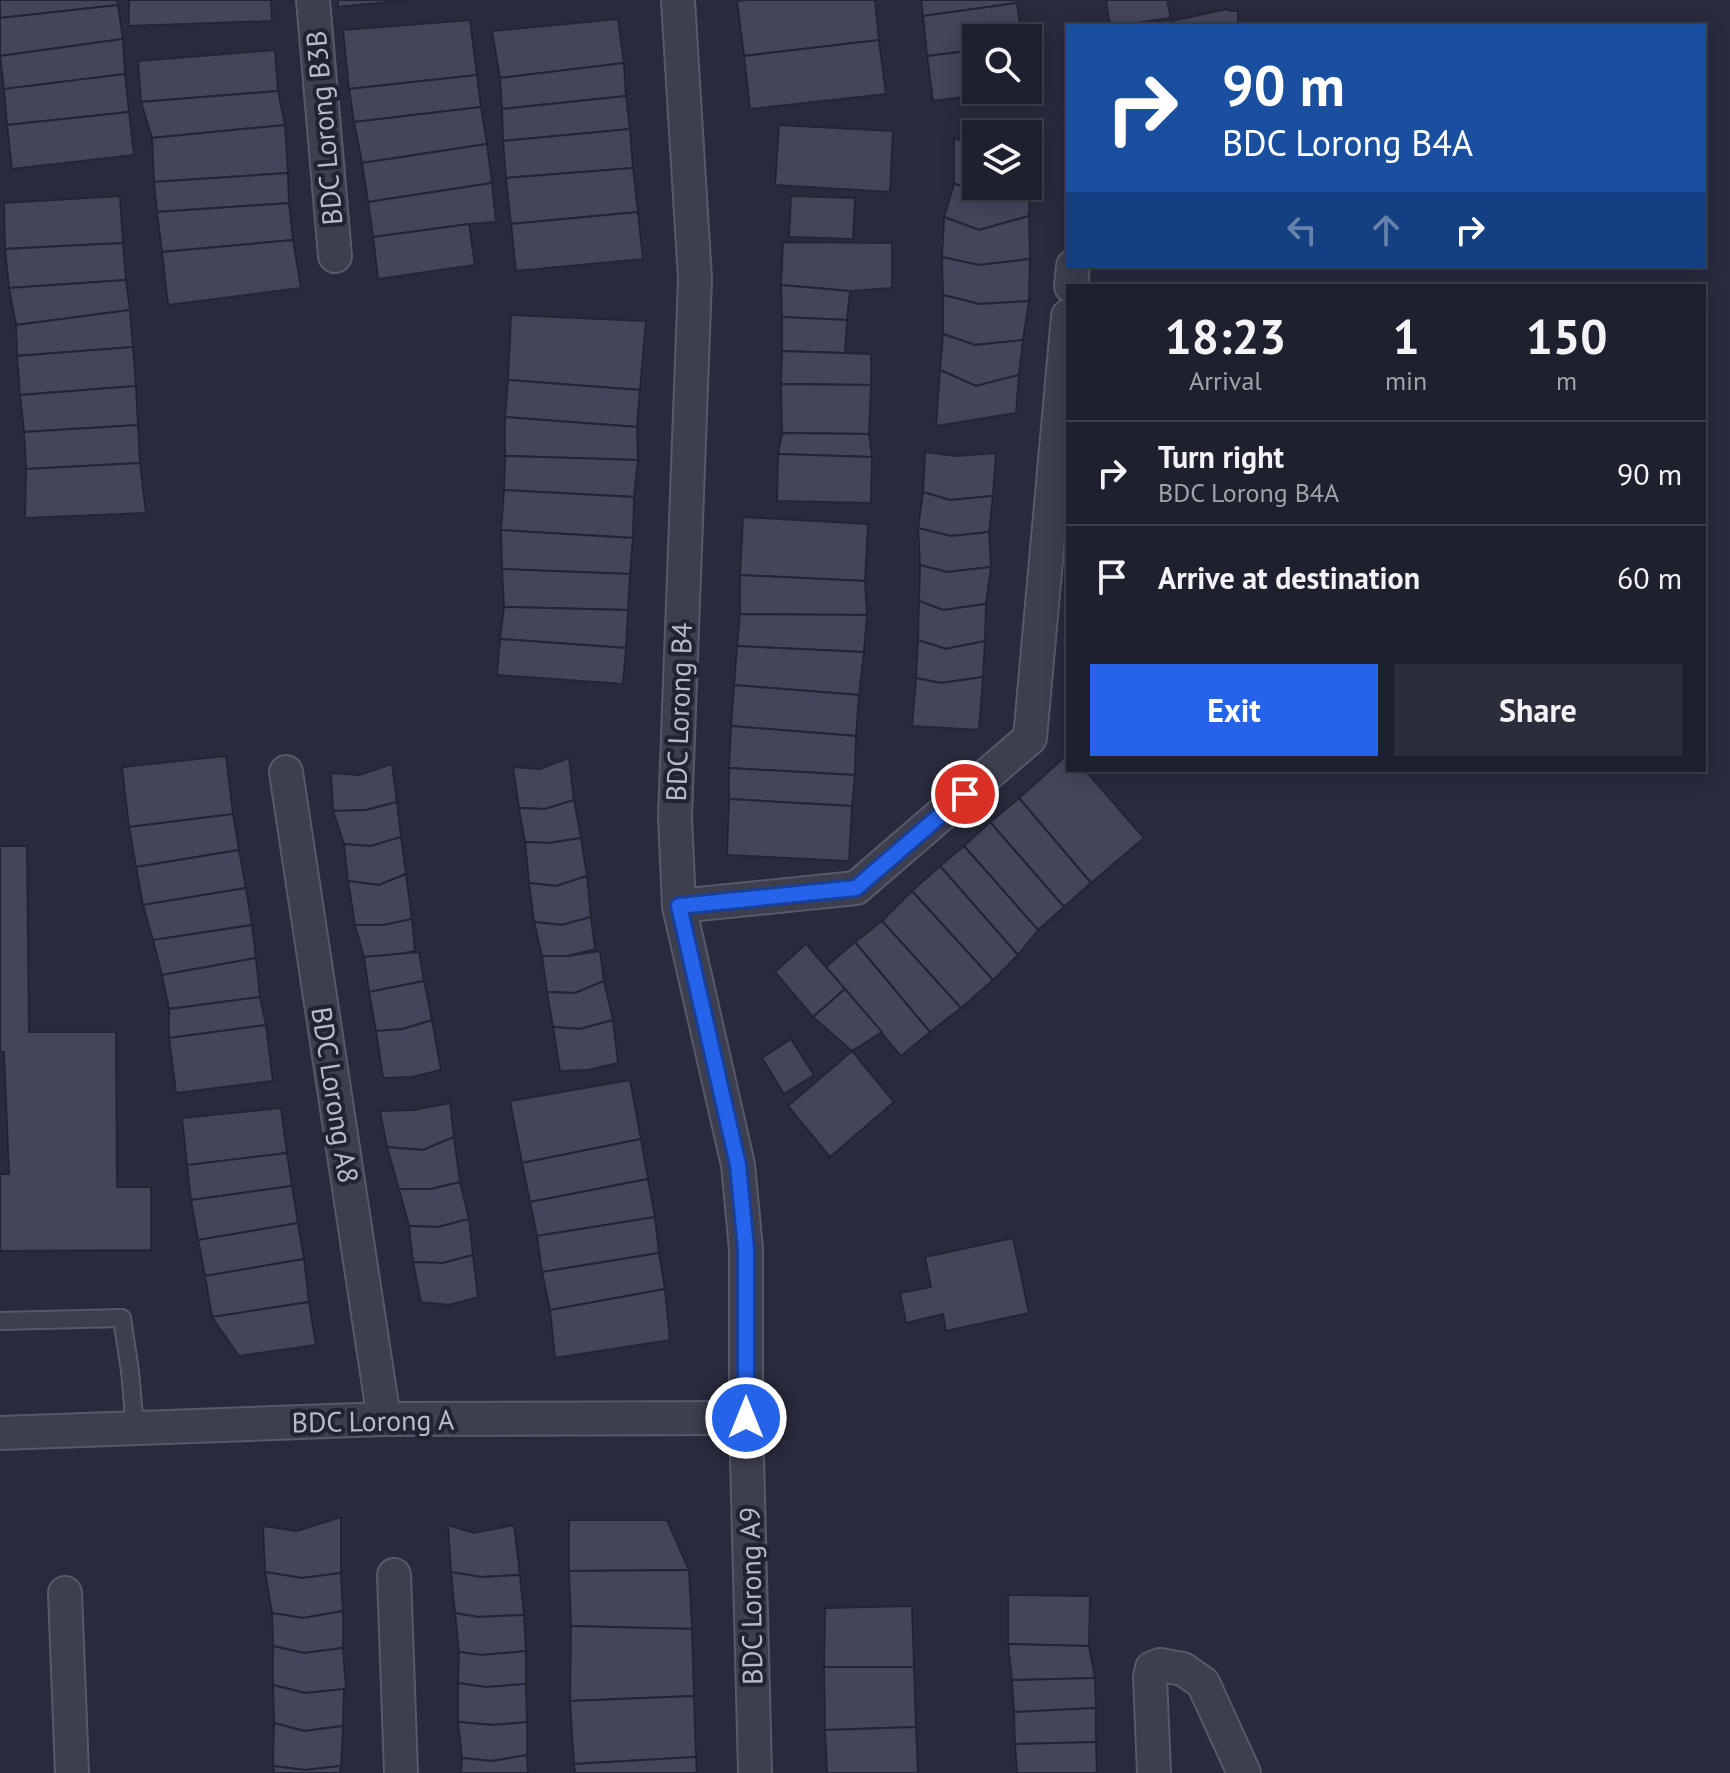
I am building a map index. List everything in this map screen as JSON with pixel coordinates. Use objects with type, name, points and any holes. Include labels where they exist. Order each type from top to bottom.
[{"type":"street","name":"BDC Lorong B3B","points":[[313,0],[335,256]]},
{"type":"street","name":"BDC Lorong B4","points":[[678,0],[695,279],[675,817],[679,906],[738,1165],[746,1249],[746,1418]]},
{"type":"street","points":[[679,906],[856,888],[1030,738],[1066,338]]},
{"type":"street","name":"BDC Lorong A8","points":[[286,772],[384,1419]]},
{"type":"street","name":"BDC Lorong A","points":[[0,1433],[384,1419],[746,1418]]},
{"type":"street","name":"BDC Lorong A9","points":[[746,1418],[755,1773]]},
{"type":"street","points":[[394,1575],[401,1773]]},
{"type":"street","points":[[65,1593],[72,1773]]},
{"type":"street","points":[[1154,1773],[1150,1677],[1152,1668],[1160,1665],[1183,1669],[1203,1683],[1244,1773]]},
{"type":"lane","points":[[0,1321],[122,1318],[135,1428]]},
{"type":"building","points":[[0,0],[117,0],[118,5],[0,18]]},
{"type":"building","points":[[129,0],[271,0],[272,21],[129,26]]},
{"type":"building","points":[[338,0],[409,0],[338,7]]},
{"type":"building","points":[[875,0],[879,40],[744,56],[737,1]]},
{"type":"building","points":[[921,0],[1016,0],[1017,3],[923,16]]},
{"type":"building","points":[[1106,0],[1167,0],[1171,18],[1129,24],[1113,24],[1109,21]]},
{"type":"building","points":[[1017,3],[1020,24],[962,24],[962,52],[927,56],[923,16]]},
{"type":"building","points":[[118,5],[123,39],[0,56],[0,18]]},
{"type":"building","points":[[1227,9],[1238,11],[1238,24],[1172,24],[1172,21]]},
{"type":"building","points":[[618,19],[624,63],[500,78],[492,31]]},
{"type":"building","points":[[470,20],[477,75],[349,89],[343,30]]},
{"type":"building","points":[[123,39],[125,74],[4,89],[0,56]]},
{"type":"building","points":[[879,40],[886,94],[750,109],[744,56]]},
{"type":"building","points":[[275,50],[278,91],[141,102],[138,61]]},
{"type":"building","points":[[962,52],[962,97],[933,101],[927,56]]},
{"type":"building","points":[[624,63],[626,96],[502,109],[500,78]]},
{"type":"building","points":[[125,74],[129,112],[7,125],[4,89]]},
{"type":"building","points":[[477,75],[481,107],[354,122],[349,89]]},
{"type":"building","points":[[278,91],[285,125],[152,138],[141,102]]},
{"type":"building","points":[[626,96],[630,129],[503,141],[502,109]]},
{"type":"building","points":[[481,107],[487,144],[362,163],[354,122]]},
{"type":"building","points":[[129,112],[134,155],[12,169],[7,125]]},
{"type":"building","points":[[285,125],[288,173],[154,182],[152,138]]},
{"type":"building","points":[[779,125],[893,131],[890,192],[775,185]]},
{"type":"building","points":[[630,129],[633,168],[506,178],[503,141]]},
{"type":"building","points":[[954,138],[962,141],[962,186],[954,184]]},
{"type":"building","points":[[487,144],[492,183],[368,202],[362,163]]},
{"type":"building","points":[[633,168],[638,212],[511,224],[506,178]]},
{"type":"building","points":[[288,173],[289,203],[157,212],[154,182]]},
{"type":"building","points":[[492,183],[496,222],[373,237],[368,202]]},
{"type":"building","points":[[954,184],[962,186],[962,200],[1029,200],[1029,216],[979,230],[944,217]]},
{"type":"building","points":[[120,196],[123,243],[5,249],[4,203]]},
{"type":"building","points":[[791,196],[855,198],[853,239],[789,237]]},
{"type":"building","points":[[289,203],[293,240],[162,252],[157,212]]},
{"type":"building","points":[[638,212],[643,259],[516,271],[511,224]]},
{"type":"building","points":[[1029,216],[1030,259],[979,265],[942,257],[944,217],[979,230]]},
{"type":"building","points":[[469,224],[475,265],[378,279],[373,237]]},
{"type":"building","points":[[293,240],[301,288],[168,305],[162,252]]},
{"type":"building","points":[[783,242],[892,243],[892,288],[850,291],[781,285]]},
{"type":"building","points":[[123,243],[126,280],[9,288],[5,249]]},
{"type":"building","points":[[942,257],[979,265],[1030,259],[1029,301],[979,304],[943,295]]},
{"type":"building","points":[[126,280],[130,310],[16,325],[9,288]]},
{"type":"building","points":[[781,285],[850,291],[847,320],[782,317]]},
{"type":"building","points":[[943,295],[979,304],[1029,301],[1023,340],[975,345],[943,334]]},
{"type":"building","points":[[130,310],[133,347],[17,356],[16,325]]},
{"type":"building","points":[[511,315],[646,321],[640,390],[508,380]]},
{"type":"building","points":[[782,317],[847,320],[845,353],[782,351]]},
{"type":"building","points":[[943,334],[975,345],[1023,340],[1019,375],[976,386],[940,370]]},
{"type":"building","points":[[133,347],[136,386],[20,395],[17,356]]},
{"type":"building","points":[[782,351],[871,354],[871,385],[781,384]]},
{"type":"building","points":[[940,370],[976,386],[1019,375],[1016,413],[936,426]]},
{"type":"building","points":[[508,380],[640,390],[637,427],[505,417]]},
{"type":"building","points":[[781,384],[871,385],[869,434],[782,433]]},
{"type":"building","points":[[136,386],[138,425],[24,432],[20,395]]},
{"type":"building","points":[[505,417],[637,427],[638,460],[505,456]]},
{"type":"building","points":[[138,425],[140,463],[26,469],[24,432]]},
{"type":"building","points":[[782,433],[869,434],[872,457],[778,454]]},
{"type":"building","points":[[925,452],[956,456],[996,453],[993,496],[950,500],[923,492]]},
{"type":"building","points":[[778,454],[872,457],[871,503],[777,501]]},
{"type":"building","points":[[505,456],[638,460],[634,497],[504,490]]},
{"type":"building","points":[[140,463],[146,513],[25,518],[26,469]]},
{"type":"building","points":[[504,490],[634,497],[633,538],[501,530]]},
{"type":"building","points":[[923,492],[950,500],[993,496],[989,532],[951,536],[918,528]]},
{"type":"building","points":[[743,517],[868,524],[865,581],[740,575]]},
{"type":"building","points":[[918,528],[951,536],[989,532],[991,567],[947,572],[920,565]]},
{"type":"building","points":[[501,530],[633,538],[630,574],[502,569]]},
{"type":"building","points":[[920,565],[947,572],[991,567],[986,604],[943,610],[919,601]]},
{"type":"building","points":[[502,569],[630,574],[628,610],[504,607]]},
{"type":"building","points":[[740,575],[865,581],[867,615],[740,614]]},
{"type":"building","points":[[919,601],[943,610],[986,604],[985,641],[946,649],[918,640]]},
{"type":"building","points":[[504,607],[628,610],[626,648],[500,639]]},
{"type":"building","points":[[740,614],[867,615],[864,652],[737,646]]},
{"type":"building","points":[[500,639],[626,648],[623,684],[497,675]]},
{"type":"building","points":[[918,640],[946,649],[985,641],[983,677],[941,683],[916,678]]},
{"type":"building","points":[[737,646],[864,652],[859,695],[734,685]]},
{"type":"building","points":[[983,677],[979,730],[912,726],[916,678],[941,683]]},
{"type":"building","points":[[734,685],[859,695],[856,736],[731,726]]},
{"type":"building","points":[[731,726],[856,736],[855,775],[729,768]]},
{"type":"building","points":[[226,756],[233,814],[129,827],[122,767]]},
{"type":"building","points":[[1066,756],[1066,772],[1087,772],[1144,838],[1091,883],[1019,798]]},
{"type":"building","points":[[569,758],[574,800],[545,809],[519,808],[513,767],[540,769]]},
{"type":"building","points":[[392,764],[397,802],[366,810],[333,811],[331,773],[359,775]]},
{"type":"building","points":[[729,768],[855,775],[852,806],[729,799]]},
{"type":"building","points":[[1019,798],[1091,883],[1064,907],[990,822]]},
{"type":"building","points":[[729,799],[852,806],[849,861],[727,855]]},
{"type":"building","points":[[574,800],[581,838],[549,843],[525,842],[519,808],[545,809]]},
{"type":"building","points":[[397,802],[401,837],[371,846],[344,844],[333,811],[366,810]]},
{"type":"building","points":[[233,814],[239,850],[136,867],[129,827]]},
{"type":"building","points":[[990,822],[1064,907],[1038,930],[964,846]]},
{"type":"building","points":[[401,837],[406,874],[379,885],[348,881],[344,844],[371,846]]},
{"type":"building","points":[[581,838],[587,876],[556,886],[529,883],[525,842],[549,843]]},
{"type":"building","points":[[0,846],[27,846],[29,1032],[116,1032],[117,1187],[151,1187],[151,1250],[0,1251],[0,1174],[9,1174],[4,1052],[0,1052]]},
{"type":"building","points":[[964,846],[1038,930],[1018,955],[940,866]]},
{"type":"building","points":[[239,850],[246,888],[143,905],[136,867]]},
{"type":"building","points":[[940,866],[1018,955],[993,980],[912,891]]},
{"type":"building","points":[[406,874],[412,919],[384,925],[355,925],[348,881],[379,885]]},
{"type":"building","points":[[587,876],[591,917],[562,925],[534,922],[529,883],[556,886]]},
{"type":"building","points":[[246,888],[252,925],[153,940],[143,905]]},
{"type":"building","points":[[912,891],[993,980],[961,1008],[882,921]]},
{"type":"building","points":[[591,917],[595,949],[568,956],[542,956],[534,922],[562,925]]},
{"type":"building","points":[[412,919],[415,951],[364,957],[355,925],[384,925]]},
{"type":"building","points":[[882,921],[961,1008],[930,1032],[855,942]]},
{"type":"building","points":[[252,925],[256,958],[162,975],[153,940]]},
{"type":"building","points":[[855,942],[930,1032],[901,1056],[826,967]]},
{"type":"building","points":[[806,944],[845,989],[813,1017],[775,972]]},
{"type":"building","points":[[600,951],[604,981],[575,993],[547,992],[542,956]]},
{"type":"building","points":[[419,952],[424,981],[369,992],[364,957]]},
{"type":"building","points":[[256,958],[260,997],[169,1009],[162,975]]},
{"type":"building","points":[[424,981],[432,1020],[403,1029],[376,1031],[369,992]]},
{"type":"building","points":[[604,981],[613,1020],[580,1029],[553,1027],[547,992],[575,993]]},
{"type":"building","points":[[845,989],[882,1032],[852,1051],[813,1017]]},
{"type":"building","points":[[260,997],[266,1025],[169,1038],[169,1009]]},
{"type":"building","points":[[432,1020],[441,1070],[412,1077],[383,1078],[376,1031],[403,1029]]},
{"type":"building","points":[[613,1020],[618,1063],[588,1070],[560,1071],[553,1027],[580,1029]]},
{"type":"building","points":[[266,1025],[273,1081],[176,1093],[169,1038]]},
{"type":"building","points":[[791,1039],[814,1075],[784,1094],[762,1058]]},
{"type":"building","points":[[852,1051],[894,1102],[830,1157],[788,1106]]},
{"type":"building","points":[[630,1080],[641,1139],[522,1163],[510,1101]]},
{"type":"building","points":[[450,1103],[454,1137],[423,1150],[387,1147],[380,1111],[413,1110]]},
{"type":"building","points":[[281,1108],[287,1153],[187,1165],[182,1118]]},
{"type":"building","points":[[454,1137],[460,1182],[431,1189],[399,1189],[387,1147],[423,1150]]},
{"type":"building","points":[[641,1139],[648,1179],[530,1202],[522,1163]]},
{"type":"building","points":[[287,1153],[292,1186],[191,1200],[187,1165]]},
{"type":"building","points":[[648,1179],[655,1217],[537,1236],[530,1202]]},
{"type":"building","points":[[460,1182],[469,1219],[438,1227],[409,1226],[399,1189],[431,1189]]},
{"type":"building","points":[[292,1186],[298,1223],[198,1240],[191,1200]]},
{"type":"building","points":[[655,1217],[659,1253],[542,1272],[537,1236]]},
{"type":"building","points":[[469,1219],[473,1255],[443,1263],[413,1262],[409,1226],[438,1227]]},
{"type":"building","points":[[298,1223],[304,1259],[205,1276],[198,1240]]},
{"type":"building","points":[[1013,1238],[1029,1313],[946,1331],[943,1314],[906,1323],[900,1293],[931,1287],[925,1257]]},
{"type":"building","points":[[659,1253],[665,1289],[550,1310],[542,1272]]},
{"type":"building","points":[[473,1255],[478,1297],[449,1305],[421,1302],[413,1262],[443,1263]]},
{"type":"building","points":[[304,1259],[309,1302],[212,1317],[205,1276]]},
{"type":"building","points":[[665,1289],[670,1340],[555,1358],[550,1310]]},
{"type":"building","points":[[309,1302],[316,1345],[239,1356],[212,1317]]},
{"type":"building","points":[[341,1517],[341,1573],[302,1578],[265,1572],[263,1526],[297,1531]]},
{"type":"building","points":[[569,1520],[667,1520],[689,1570],[569,1571]]},
{"type":"building","points":[[448,1525],[474,1533],[514,1525],[520,1575],[481,1577],[451,1572]]},
{"type":"building","points":[[689,1570],[692,1629],[571,1626],[569,1571]]},
{"type":"building","points":[[265,1572],[302,1578],[341,1573],[343,1611],[303,1618],[272,1613]]},
{"type":"building","points":[[451,1572],[481,1577],[520,1575],[524,1615],[478,1617],[455,1613]]},
{"type":"building","points":[[1008,1595],[1090,1596],[1089,1646],[1008,1644]]},
{"type":"building","points":[[912,1606],[914,1667],[824,1667],[825,1608]]},
{"type":"building","points":[[343,1611],[343,1648],[304,1653],[273,1646],[272,1613],[303,1618]]},
{"type":"building","points":[[455,1613],[478,1617],[524,1615],[526,1651],[482,1655],[459,1652]]},
{"type":"building","points":[[571,1626],[692,1629],[694,1696],[570,1701]]},
{"type":"building","points":[[1008,1644],[1089,1646],[1095,1678],[1012,1680]]},
{"type":"building","points":[[273,1646],[304,1653],[343,1648],[346,1689],[305,1693],[273,1685]]},
{"type":"building","points":[[526,1651],[526,1684],[486,1687],[458,1683],[459,1652],[482,1655]]},
{"type":"building","points":[[824,1667],[914,1667],[916,1727],[825,1730]]},
{"type":"building","points":[[1095,1678],[1096,1708],[1014,1712],[1012,1680]]},
{"type":"building","points":[[458,1683],[486,1687],[526,1684],[527,1722],[493,1725],[458,1722]]},
{"type":"building","points":[[273,1685],[305,1693],[344,1689],[343,1726],[304,1731],[274,1723]]},
{"type":"building","points":[[694,1696],[696,1757],[574,1764],[570,1701]]},
{"type":"building","points":[[1096,1708],[1096,1742],[1015,1744],[1014,1712]]},
{"type":"building","points":[[458,1722],[493,1725],[527,1722],[527,1755],[492,1761],[462,1758]]},
{"type":"building","points":[[274,1723],[304,1731],[343,1726],[341,1766],[305,1770],[273,1766]]},
{"type":"building","points":[[916,1727],[918,1773],[827,1773],[825,1730]]},
{"type":"building","points":[[1096,1742],[1097,1773],[1017,1773],[1015,1744]]},
{"type":"building","points":[[527,1755],[528,1773],[461,1773],[462,1758],[492,1761]]},
{"type":"building","points":[[696,1757],[697,1773],[575,1773],[574,1764]]},
{"type":"building","points":[[273,1766],[305,1770],[341,1766],[340,1773],[274,1773]]},
{"type":"route","points":[[746,1418],[746,1249],[738,1165],[679,906],[856,888],[965,794]]}]
